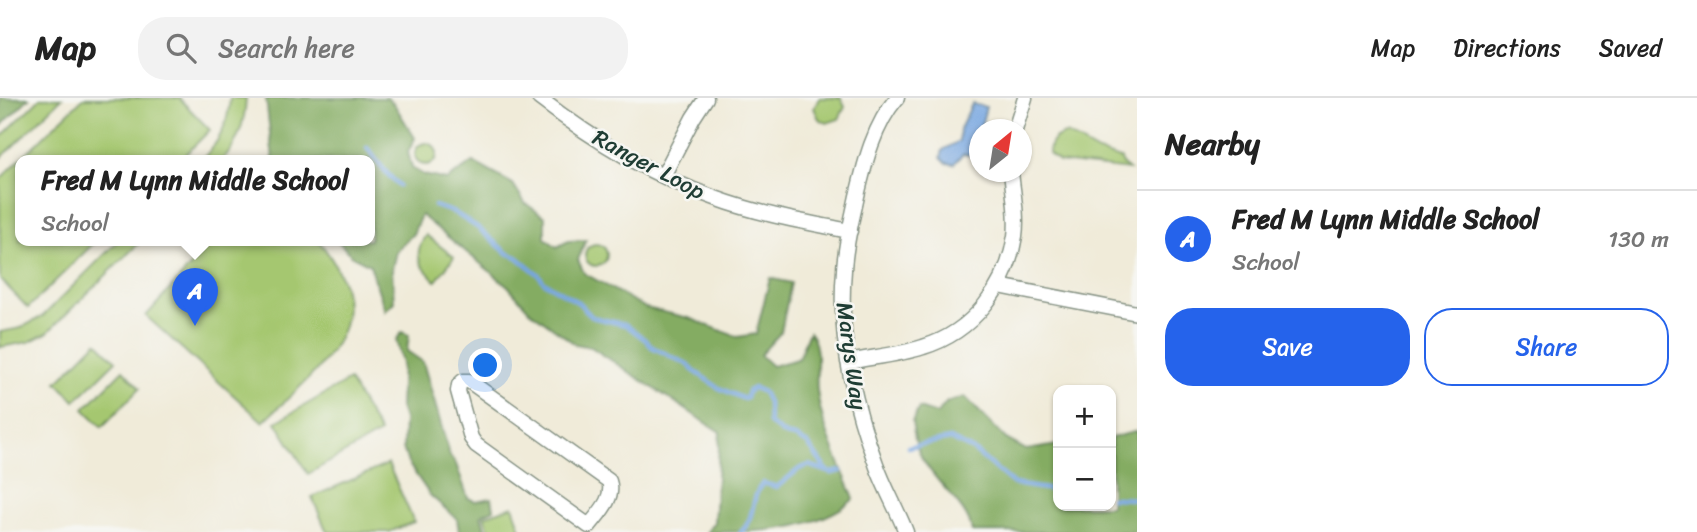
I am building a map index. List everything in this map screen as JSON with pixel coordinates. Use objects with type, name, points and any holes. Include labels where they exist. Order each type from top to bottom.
[{"type":"street","name":"Ranger Loop","points":[[539,98],[596,138],[663,176],[716,199],[850,231]]},
{"type":"street","points":[[663,176],[706,98]]},
{"type":"street","name":"Marys Way","points":[[897,98],[879,125],[860,185],[844,269],[843,303],[848,362],[857,408],[866,437],[906,532]]},
{"type":"street","points":[[1018,119],[1025,98]]},
{"type":"street","points":[[848,362],[920,348],[937,342],[956,332],[987,303],[1006,270],[1016,234],[1012,182]]},
{"type":"street","points":[[999,286],[1137,313]]},
{"type":"street","points":[[463,381],[469,381],[609,481],[610,496],[587,529],[476,445],[471,438],[458,391],[463,381]]},
{"type":"green space","points":[[0,98],[29,98],[0,127]]},
{"type":"green space","points":[[40,98],[62,98],[0,159],[0,138]]},
{"type":"green space","points":[[83,98],[179,98],[210,130],[185,155],[25,155]]},
{"type":"green space","points":[[230,98],[246,98],[242,124],[228,154],[205,155],[222,132]]},
{"type":"green space","points":[[266,98],[387,98],[394,104],[415,138],[408,152],[412,168],[424,175],[447,180],[473,162],[513,184],[525,203],[545,217],[545,238],[557,247],[568,241],[586,240],[578,260],[584,273],[646,308],[689,318],[737,337],[756,334],[770,278],[791,283],[781,332],[760,355],[772,366],[798,359],[809,332],[813,338],[817,352],[819,404],[832,446],[854,499],[839,510],[804,524],[766,530],[707,532],[714,522],[720,432],[591,347],[575,344],[530,311],[508,286],[421,215],[413,234],[396,251],[392,269],[394,302],[385,311],[370,265],[352,256],[343,246],[375,246],[375,155],[272,155]]},
{"type":"green space","points":[[819,98],[841,98],[845,107],[839,119],[827,123],[819,119],[814,108]]},
{"type":"green space","points":[[1066,134],[1098,152],[1121,159],[1129,170],[1059,162],[1049,154],[1050,146],[1055,138]]},
{"type":"green space","points":[[426,143],[434,146],[437,154],[434,162],[426,165],[418,162],[415,154],[418,146]]},
{"type":"green space","points":[[15,164],[15,246],[91,246],[28,308],[0,279],[0,179]]},
{"type":"green space","points":[[426,235],[454,257],[436,281],[420,260],[419,249]]},
{"type":"green space","points":[[596,244],[604,247],[607,255],[604,263],[596,266],[588,263],[585,255],[588,247]]},
{"type":"green space","points":[[113,246],[136,246],[47,333],[29,342],[0,347],[0,332],[21,328],[43,316]]},
{"type":"green space","points":[[209,246],[322,246],[337,269],[346,295],[346,319],[338,341],[306,381],[263,422],[146,316]]},
{"type":"green space","points":[[402,332],[409,335],[407,351],[423,362],[450,456],[456,464],[468,498],[475,501],[492,498],[494,509],[481,515],[486,532],[459,532],[457,519],[430,495],[408,463],[403,448],[404,419],[400,407],[402,363],[396,340]]},
{"type":"green space","points":[[97,342],[116,361],[75,401],[57,382]]},
{"type":"green space","points":[[123,370],[140,388],[102,427],[84,409]]},
{"type":"green space","points":[[349,380],[380,433],[308,474],[276,422]]},
{"type":"green space","points":[[965,397],[1006,439],[1026,450],[1053,446],[1053,511],[1116,511],[1116,437],[1137,431],[1137,532],[972,532],[965,513],[925,464],[917,447],[912,422],[919,408],[937,414],[947,402]]},
{"type":"green space","points":[[388,464],[414,522],[389,532],[327,532],[312,497]]},
{"type":"green space","points":[[513,506],[522,532],[490,532],[484,516]]},
{"type":"water","points":[[972,104],[986,107],[983,119],[969,119],[969,155],[963,154],[954,164],[946,163],[941,158],[943,150],[959,141],[960,129]]},
{"type":"waterway","points":[[367,148],[372,155]]},
{"type":"waterway","points":[[375,159],[399,185]]},
{"type":"waterway","points":[[435,206],[455,213],[477,227],[507,253],[517,257],[538,274],[544,282],[579,303],[592,317],[626,325],[652,347],[689,365],[719,388],[744,399],[748,391],[754,388],[763,392],[768,402],[769,423],[785,435],[808,444],[827,471]]},
{"type":"waterway","points":[[908,447],[950,439],[973,450],[1014,484],[1053,490]]},
{"type":"waterway","points":[[741,532],[749,520],[756,495],[763,483],[777,487],[799,469],[809,465],[832,473],[841,471]]},
{"type":"waterway","points":[[1116,498],[1137,499]]},
{"type":"place","name":"Fred M Lynn Middle School","points":[[195,326]]}]
